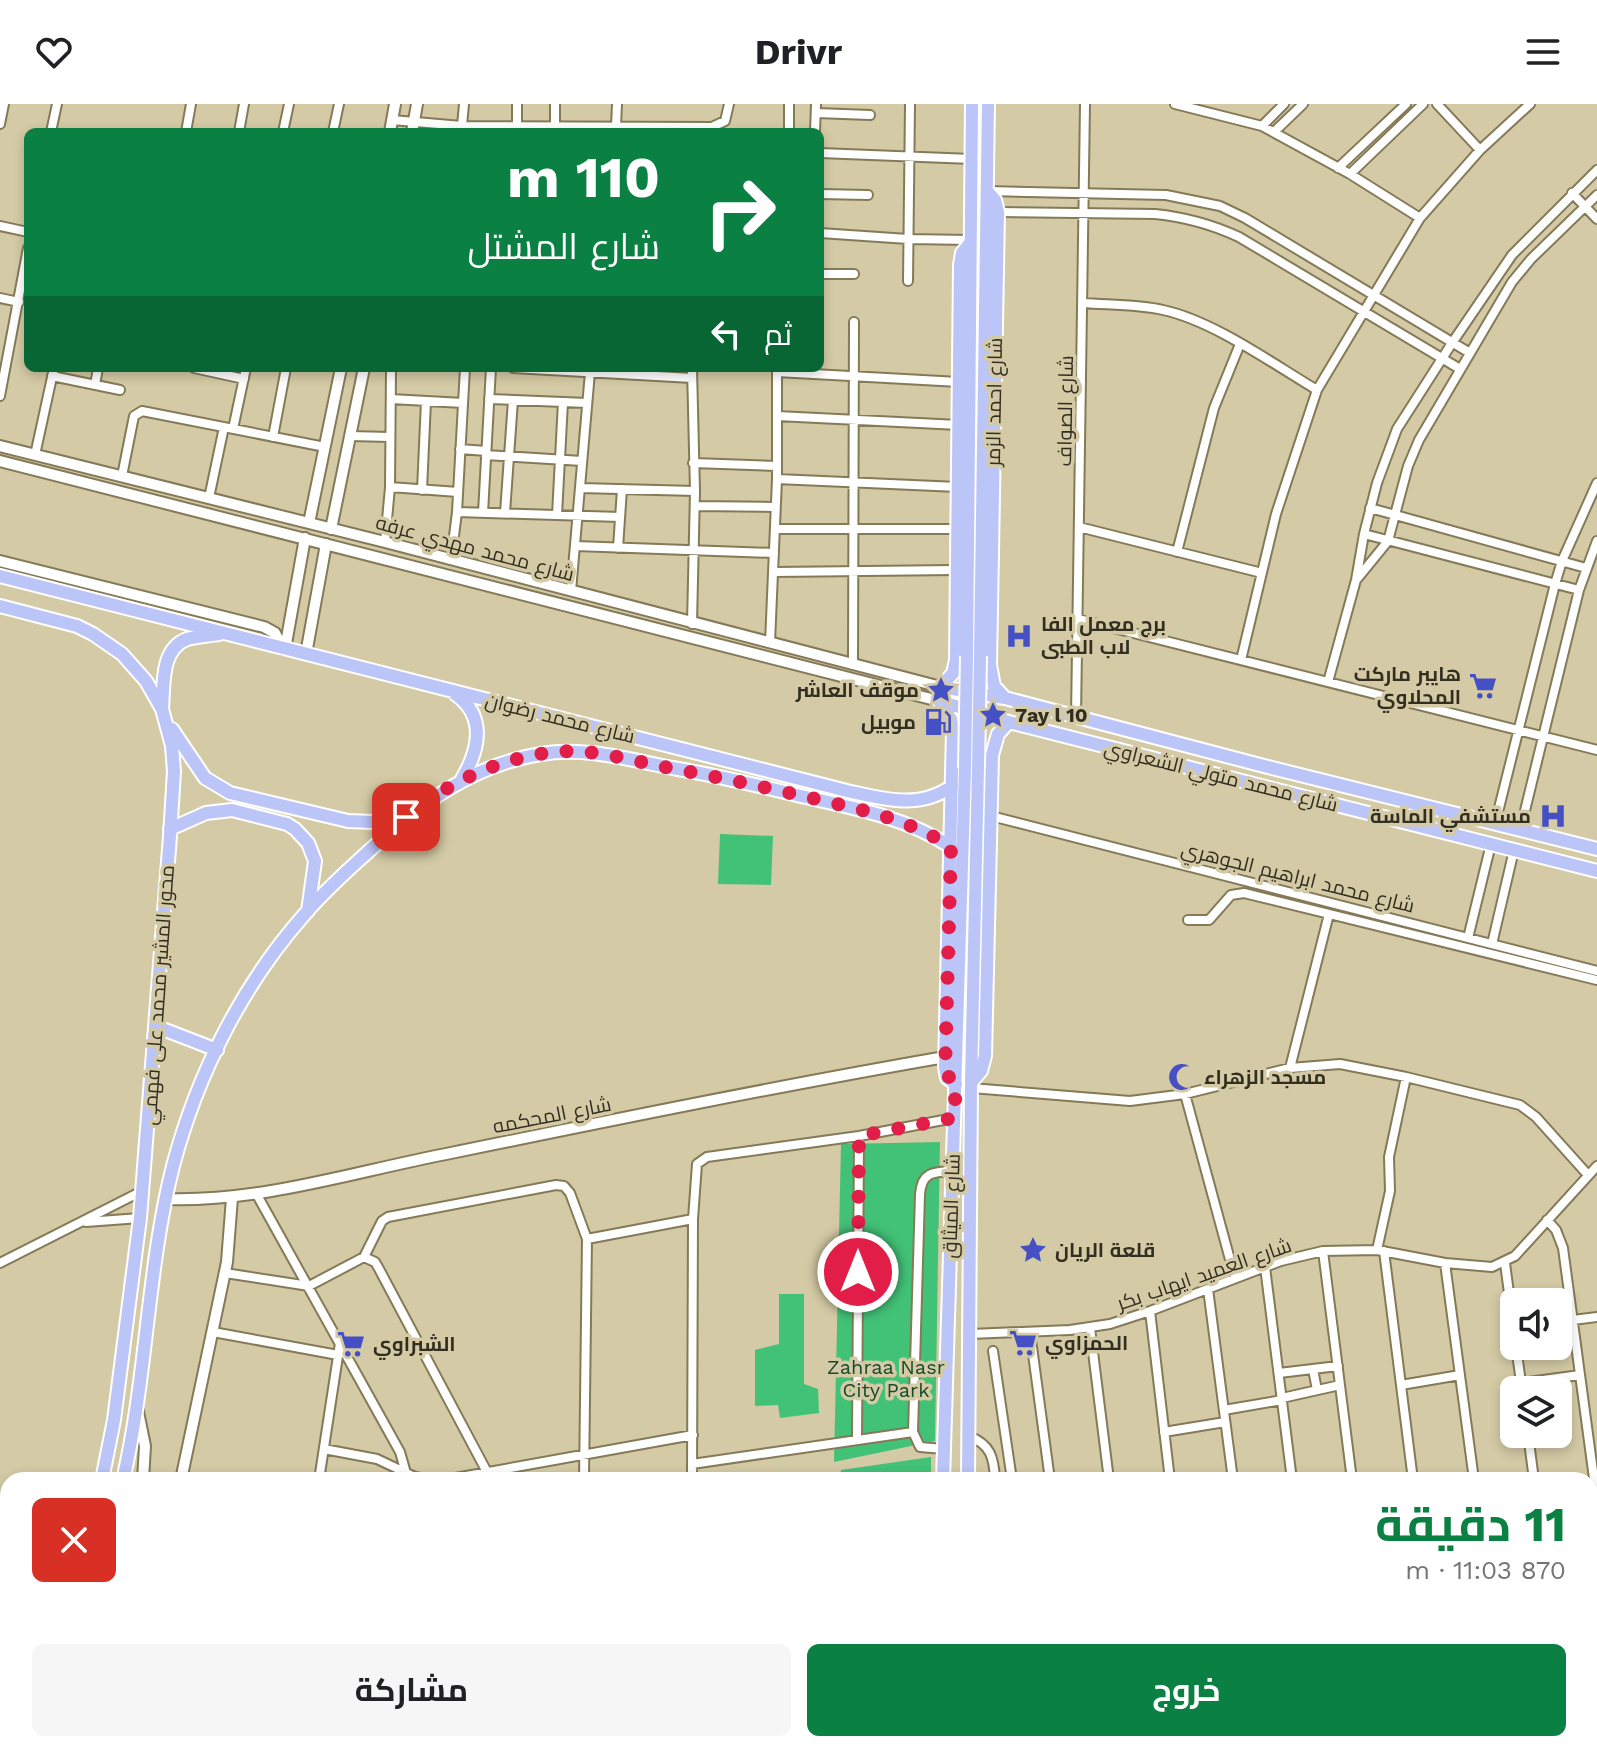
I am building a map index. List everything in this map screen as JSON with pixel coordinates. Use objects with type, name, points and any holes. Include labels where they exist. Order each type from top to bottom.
[{"type":"main road","name":"شارع احمد الزمر","points":[[941,687],[951,676],[956,660],[961,259],[970,242],[972,104]]},
{"type":"main road","name":"شارع احمد الزمر","points":[[988,104],[987,191],[995,200],[998,212],[990,665],[994,686],[1005,698]]},
{"type":"main road","points":[[971,1085],[987,191]]},
{"type":"main road","points":[[956,1084],[965,768],[970,242]]},
{"type":"main road","points":[[0,576],[306,654]]},
{"type":"main road","name":"محور المشير محمد على فهمي","points":[[0,606],[77,626],[108,643],[135,667],[164,714],[174,771],[140,1218],[114,1420],[104,1472]]},
{"type":"main road","points":[[226,632],[190,638],[174,647],[166,664],[164,714],[199,771],[221,790],[348,821],[373,822],[406,817]]},
{"type":"main road","name":"شارع محمد رضوان","points":[[306,654],[888,800],[916,801],[934,797],[952,786]]},
{"type":"main road","points":[[956,660],[969,670],[978,671],[990,665]]},
{"type":"main road","name":"شارع محمد متولي الشعراوي","points":[[941,687],[1005,698],[1596,850]]},
{"type":"main road","points":[[449,690],[469,707],[478,732],[474,758],[462,779]]},
{"type":"main road","name":"شارع الميثاق","points":[[939,701],[953,724],[945,1073],[956,1084],[942,1472]]},
{"type":"main road","name":"شارع محمد متولي الشعراوي","points":[[939,701],[1091,743],[1595,868]]},
{"type":"main road","name":"شارع الميثاق","points":[[968,1472],[971,1085],[981,1071],[985,1056],[993,748],[998,734],[1009,722]]},
{"type":"main road","points":[[1091,743],[1100,732],[1094,722]]},
{"type":"main road","points":[[1116,749],[1111,736],[1120,729]]},
{"type":"main road","points":[[953,749],[972,742],[993,748]]},
{"type":"main road","name":"شارع محمد رضوان","points":[[406,817],[462,779],[509,761],[571,751],[716,776],[869,811],[912,825],[951,847]]},
{"type":"main road","points":[[912,825],[919,813],[916,801]]},
{"type":"main road","points":[[170,829],[206,813],[232,810],[287,824],[308,843],[315,861],[308,911]]},
{"type":"main road","name":"محور المشير محمد على فهمي","points":[[124,1472],[166,1199],[186,1123],[217,1050],[266,963],[308,911],[406,817]]},
{"type":"main road","points":[[155,1026],[217,1050]]},
{"type":"street","points":[[52,128],[57,104]]},
{"type":"street","points":[[187,128],[191,104]]},
{"type":"street","points":[[240,128],[244,104]]},
{"type":"street","points":[[285,128],[289,104]]},
{"type":"street","points":[[334,128],[339,104]]},
{"type":"street","points":[[395,104],[391,126],[558,128],[555,104]]},
{"type":"street","points":[[413,127],[417,104]]},
{"type":"street","points":[[462,126],[464,104]]},
{"type":"street","points":[[511,128],[517,104]]},
{"type":"street","points":[[616,126],[617,104]]},
{"type":"street","points":[[705,128],[721,124],[728,117],[729,104]]},
{"type":"street","points":[[789,104],[789,128]]},
{"type":"street","points":[[908,281],[910,104]]},
{"type":"street","name":"شارع الصواف","points":[[1076,718],[1085,104]]},
{"type":"street","points":[[1181,104],[1262,126],[1350,174],[1420,218]]},
{"type":"street","points":[[1262,126],[1284,104]]},
{"type":"street","points":[[1274,132],[1303,104]]},
{"type":"street","points":[[1338,168],[1406,104]]},
{"type":"street","points":[[1350,174],[1423,104]]},
{"type":"street","points":[[1437,104],[1480,150]]},
{"type":"street","points":[[1241,660],[1291,464],[1317,390],[1420,218],[1480,150],[1530,104]]},
{"type":"street","points":[[0,124],[2,109]]},
{"type":"street","points":[[816,109],[870,115]]},
{"type":"street","points":[[595,128],[673,128]]},
{"type":"street","points":[[824,153],[972,159]]},
{"type":"street","points":[[1328,682],[1356,580],[1370,508],[1397,429],[1512,255],[1597,170]]},
{"type":"street","points":[[1356,580],[1388,541],[1408,466],[1419,440],[1460,369],[1518,274],[1597,193],[1587,180]]},
{"type":"street","points":[[987,191],[1166,195],[1220,206],[1470,353]]},
{"type":"street","points":[[1572,193],[1597,219]]},
{"type":"street","points":[[824,194],[868,195]]},
{"type":"street","points":[[998,212],[1177,216],[1219,227],[1460,369]]},
{"type":"street","points":[[0,226],[24,231]]},
{"type":"street","points":[[824,233],[970,242]]},
{"type":"street","points":[[0,396],[24,272]]},
{"type":"street","points":[[824,274],[854,274]]},
{"type":"street","points":[[0,298],[19,302]]},
{"type":"street","points":[[1083,303],[1164,310],[1192,320],[1240,344],[1317,390]]},
{"type":"street","points":[[853,665],[854,322]]},
{"type":"street","points":[[15,323],[24,324]]},
{"type":"street","points":[[1177,552],[1214,408],[1240,344]]},
{"type":"street","points":[[35,455],[53,372],[120,390]]},
{"type":"street","points":[[95,385],[97,372]]},
{"type":"street","points":[[212,372],[244,379]]},
{"type":"street","points":[[209,498],[245,372]]},
{"type":"street","points":[[273,437],[285,372]]},
{"type":"street","points":[[309,523],[340,372]]},
{"type":"street","points":[[331,529],[363,372]]},
{"type":"street","points":[[377,557],[384,552],[390,487],[391,372]]},
{"type":"street","points":[[451,560],[457,512],[465,372]]},
{"type":"street","points":[[483,513],[491,372]]},
{"type":"street","points":[[571,591],[590,372]]},
{"type":"street","points":[[652,372],[692,373],[695,491],[692,624]]},
{"type":"street","points":[[770,643],[777,479],[777,372]]},
{"type":"street","points":[[816,372],[959,382]]},
{"type":"street","points":[[391,399],[463,403]]},
{"type":"street","points":[[489,399],[587,403]]},
{"type":"street","points":[[505,513],[513,400]]},
{"type":"street","points":[[422,490],[426,401]]},
{"type":"street","points":[[557,515],[563,402]]},
{"type":"street","points":[[122,476],[134,416],[142,411],[325,447]]},
{"type":"street","points":[[777,416],[959,425]]},
{"type":"street","points":[[350,436],[390,437]]},
{"type":"street","name":"شارع محمد مهدي عرفه","points":[[0,446],[385,542],[941,687]]},
{"type":"street","points":[[460,449],[509,457],[582,461]]},
{"type":"street","name":"شارع محمد مهدي عرفه","points":[[0,461],[939,701]]},
{"type":"street","points":[[693,463],[776,466]]},
{"type":"street","points":[[777,479],[958,487]]},
{"type":"street","points":[[1495,824],[1521,730],[1555,584],[1597,483]]},
{"type":"street","points":[[390,487],[458,492]]},
{"type":"street","points":[[580,488],[695,491]]},
{"type":"street","points":[[618,548],[622,489]]},
{"type":"street","points":[[695,506],[775,507]]},
{"type":"street","points":[[1370,508],[1586,568]]},
{"type":"street","points":[[457,512],[620,517]]},
{"type":"street","points":[[1079,527],[1262,573]]},
{"type":"street","points":[[775,529],[956,529]]},
{"type":"street","points":[[1364,534],[1579,590]]},
{"type":"street","points":[[284,649],[305,538]]},
{"type":"street","points":[[1520,831],[1579,590],[1597,541]]},
{"type":"street","points":[[306,654],[326,544]]},
{"type":"street","points":[[575,546],[774,553]]},
{"type":"street","points":[[398,563],[400,552],[407,548]]},
{"type":"street","points":[[0,561],[264,627],[275,633],[284,649]]},
{"type":"street","points":[[774,572],[956,570]]},
{"type":"street","points":[[1078,619],[1597,750]]},
{"type":"street","name":"شارع محمد ابراهيم الجوهري","points":[[991,816],[1597,971]]},
{"type":"street","points":[[1468,938],[1491,844]]},
{"type":"street","points":[[1492,944],[1514,850]]},
{"type":"street","points":[[1188,920],[1209,920],[1225,900],[1237,893],[1597,980]]},
{"type":"street","points":[[1290,1068],[1329,914]]},
{"type":"street","name":"شارع المحكمه","points":[[166,1199],[257,1195],[420,1159],[945,1057]]},
{"type":"street","points":[[971,1085],[1130,1101],[1185,1094],[1290,1068],[1340,1064],[1520,1105],[1536,1117],[1588,1175]]},
{"type":"street","points":[[1406,1077],[1389,1157],[1390,1191],[1380,1251],[1412,1472]]},
{"type":"street","points":[[1185,1094],[1235,1278]]},
{"type":"street","points":[[692,1472],[693,1219],[695,1171],[701,1159],[859,1136],[954,1118]]},
{"type":"street","points":[[857,1439],[859,1136]]},
{"type":"street","points":[[1508,1288],[1505,1263],[1597,1166]]},
{"type":"street","points":[[944,1449],[920,1447],[913,1432],[921,1185],[930,1172],[953,1171]]},
{"type":"street","points":[[225,1273],[309,1286],[364,1257],[382,1221],[388,1217],[564,1186],[570,1193],[587,1239],[584,1472]]},
{"type":"street","points":[[0,1263],[142,1191]]},
{"type":"street","points":[[257,1195],[400,1452],[406,1472]]},
{"type":"street","points":[[183,1472],[225,1273],[232,1198]]},
{"type":"street","points":[[85,1222],[140,1218]]},
{"type":"street","points":[[587,1239],[693,1219]]},
{"type":"street","points":[[1547,1220],[1556,1230],[1563,1248],[1580,1375],[1593,1437],[1595,1472]]},
{"type":"street","points":[[1323,1251],[1351,1472]]},
{"type":"street","name":"شارع العميد ايهاب بكر","points":[[970,1334],[1090,1328],[1150,1311],[1265,1267],[1323,1251],[1380,1251],[1445,1263],[1492,1267],[1505,1263]]},
{"type":"street","points":[[364,1257],[370,1258],[378,1267],[487,1472],[693,1435]]},
{"type":"street","points":[[1445,1263],[1473,1472]]},
{"type":"street","points":[[1265,1267],[1291,1472]]},
{"type":"street","points":[[1208,1289],[1232,1472]]},
{"type":"street","points":[[1150,1311],[1169,1472]]},
{"type":"street","points":[[1573,1320],[1597,1317]]},
{"type":"street","points":[[1090,1328],[1108,1472]]},
{"type":"street","points":[[213,1332],[338,1355]]},
{"type":"street","points":[[1030,1332],[1049,1472]]},
{"type":"street","points":[[320,1472],[340,1342]]},
{"type":"street","points":[[993,1351],[1011,1472]]},
{"type":"street","points":[[1279,1373],[1338,1366]]},
{"type":"street","points":[[1313,1369],[1317,1390]]},
{"type":"street","points":[[1401,1385],[1460,1375]]},
{"type":"street","points":[[1572,1377],[1580,1375]]},
{"type":"street","points":[[1224,1410],[1340,1385]]},
{"type":"street","points":[[136,1404],[145,1446],[143,1472]]},
{"type":"street","points":[[1164,1432],[1225,1422]]},
{"type":"street","points":[[692,1464],[913,1432]]},
{"type":"street","points":[[968,1436],[988,1447],[994,1472]]},
{"type":"street","points":[[1530,1448],[1533,1472]]},
{"type":"street","points":[[324,1449],[377,1459],[399,1472]]},
{"type":"green space","points":[[720,834],[773,836],[771,885],[718,884]]},
{"type":"green space","name":"Zahraa Nasr City Park","points":[[940,1142],[935,1441],[834,1462],[841,1144]]},
{"type":"green space","points":[[779,1294],[804,1294],[804,1384],[818,1389],[819,1413],[780,1418],[778,1405],[755,1406],[755,1350],[779,1344]]},
{"type":"green space","points":[[931,1457],[931,1472],[841,1470]]},
{"type":"place","name":"برج معمل الفا لاب الطبى","points":[[1019,636]]},
{"type":"place","name":"هايبر ماركت المحلاوي","points":[[1483,686]]},
{"type":"place","name":"موقف العاشر","points":[[941,690]]},
{"type":"place","name":"7ay l 10","points":[[993,715]]},
{"type":"place","name":"موبيل","points":[[938,722]]},
{"type":"place","name":"مستشفي الماسة","points":[[1553,816]]},
{"type":"place","name":"مسجد الزهراء","points":[[1182,1077]]},
{"type":"place","name":"قلعة الريان","points":[[1033,1250]]},
{"type":"place","name":"الحمزاوي","points":[[1023,1343]]},
{"type":"place","name":"الشبراوي","points":[[351,1344]]},
{"type":"route","points":[[406,817],[462,779],[492,766],[525,757],[571,751],[696,772],[869,811],[912,825],[951,847],[945,1073],[956,1084],[954,1118],[859,1136],[858,1272]]}]
